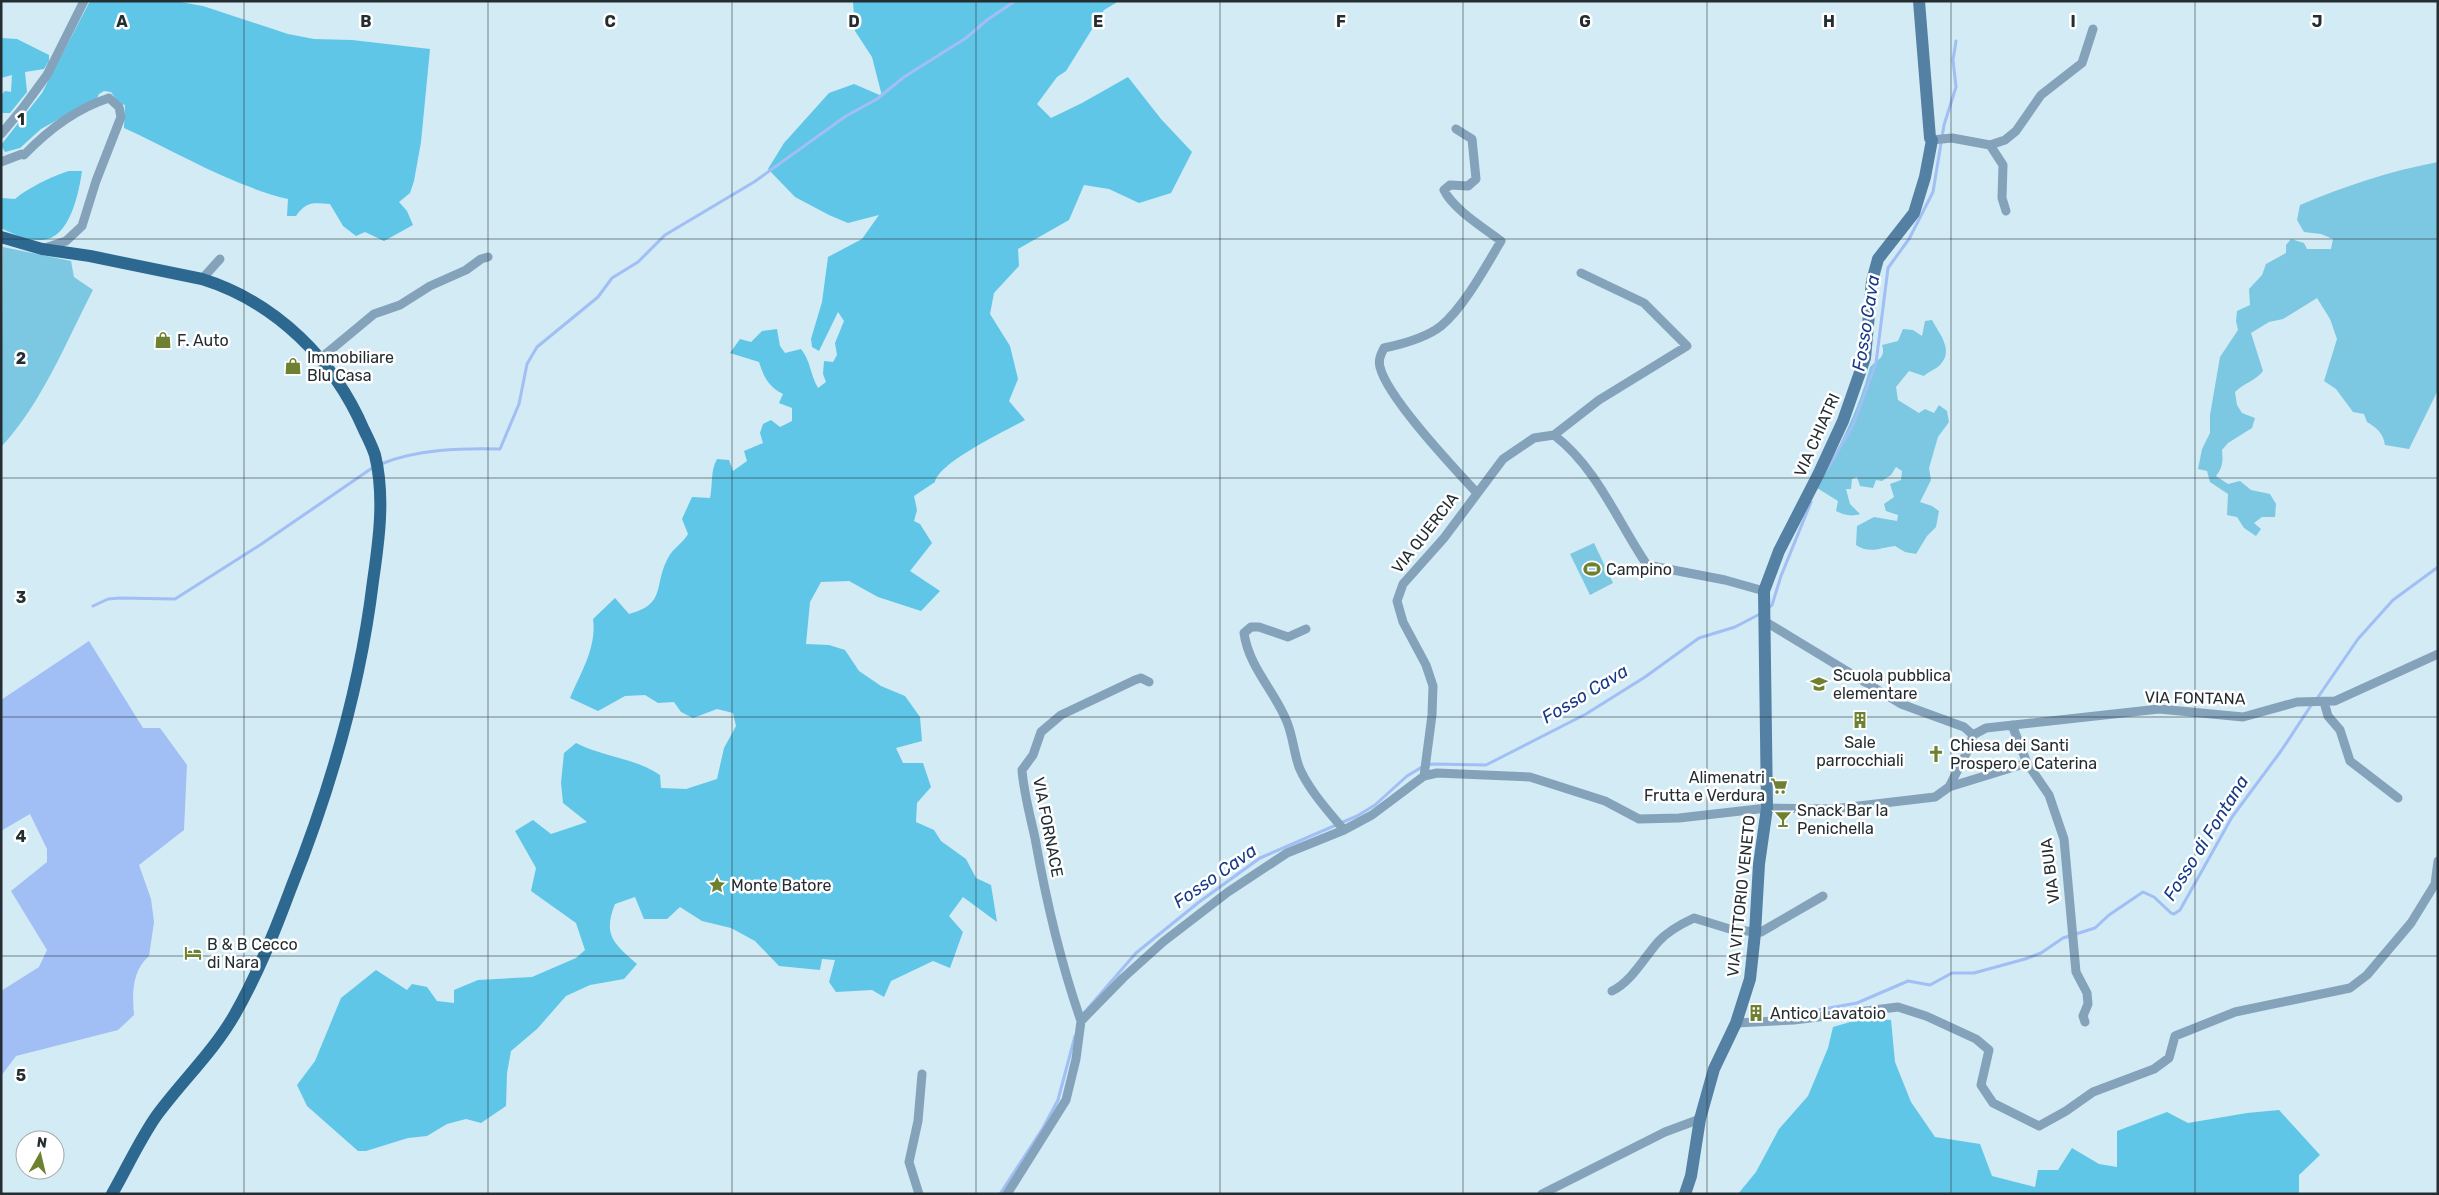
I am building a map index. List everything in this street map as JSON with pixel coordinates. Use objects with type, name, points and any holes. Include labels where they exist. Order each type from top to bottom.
[{"type":"main road","points":[[1,237],[42,249],[90,256],[218,284],[262,309],[302,338],[321,358],[355,409],[376,464],[380,523],[361,664],[351,711],[331,779],[299,869],[272,939],[234,1016],[154,1119],[112,1194]]},
{"type":"street","points":[[1,134],[22,110],[47,75],[84,1]]},
{"type":"street","name":"VIA CHIATRI","points":[[1764,591],[1779,551],[1843,421],[1866,358],[1872,281],[1878,259],[1914,212],[1925,177],[1934,140],[1930,138],[1919,1]]},
{"type":"street","points":[[1934,140],[1952,138],[1990,146],[2005,140],[2016,131],[2041,95],[2082,63],[2093,29]]},
{"type":"street","points":[[1,162],[22,154],[24,155],[42,136],[68,116],[108,98],[119,107],[121,117],[96,181],[82,226],[66,241],[42,249]]},
{"type":"street","points":[[1456,129],[1472,139],[1476,179],[1468,186],[1450,185],[1444,190],[1446,196],[1501,241],[1473,288],[1441,326],[1411,341],[1384,348],[1380,356],[1380,366],[1392,393],[1476,492]]},
{"type":"street","points":[[1990,146],[2003,165],[2002,198],[2006,211]]},
{"type":"street","points":[[321,358],[374,314],[400,304],[430,286],[466,270],[481,259],[488,257]]},
{"type":"street","points":[[202,280],[220,259]]},
{"type":"street","points":[[1581,273],[1644,303],[1686,346],[1599,400],[1554,435],[1570,448],[1604,491],[1648,565],[1725,580],[1764,591]]},
{"type":"street","name":"VIA QUERCIA","points":[[1424,774],[1428,760],[1433,686],[1426,665],[1403,622],[1398,601],[1399,592],[1444,538],[1476,492],[1503,459],[1534,438],[1554,435]]},
{"type":"street","name":"VIA VITTORIO VENETO","points":[[1684,1194],[1691,1176],[1700,1119],[1714,1069],[1736,1023],[1750,979],[1756,933],[1759,864],[1767,808],[1764,591]]},
{"type":"street","points":[[1765,615],[1901,704],[1964,726],[1973,735],[1967,754],[1950,787]]},
{"type":"street","points":[[1306,629],[1288,637],[1260,627],[1250,626],[1244,633],[1246,647],[1260,677],[1287,722],[1300,768],[1344,829]]},
{"type":"street","name":"VIA FONTANA","points":[[1973,735],[1986,728],[2159,709],[2243,717],[2297,702],[2335,701],[2438,654]]},
{"type":"street","name":"VIA FORNACE","points":[[1080,1018],[1066,976],[1045,894],[1033,828],[1025,800],[1022,770],[1033,755],[1041,732],[1061,715],[1141,678],[1149,682]]},
{"type":"street","points":[[2322,702],[2328,716],[2340,730],[2350,761],[2398,798]]},
{"type":"street","name":"VIA BUIA","points":[[2012,725],[2027,763],[2049,794],[2064,839],[2076,972],[2087,993],[2088,1004],[2083,1016],[2085,1022]]},
{"type":"street","points":[[1008,1194],[1066,1100],[1076,1059],[1080,1018],[1157,947],[1228,892],[1287,853],[1372,815],[1424,774],[1530,777],[1605,801],[1639,819],[1680,818],[1767,808],[1833,809],[1935,797],[1950,787],[2027,763]]},
{"type":"street","points":[[1736,1023],[1794,1020],[1898,1007],[1926,1016],[1976,1039],[1989,1050],[1981,1085],[1993,1103],[2015,1116],[2039,1126],[2093,1092],[2154,1069],[2169,1058],[2175,1036],[2235,1012],[2350,988],[2367,974],[2411,923],[2435,884],[2438,861]]},
{"type":"street","points":[[1612,991],[1622,986],[1660,940],[1681,923],[1694,918],[1733,930],[1756,933],[1781,922],[1823,896]]},
{"type":"street","points":[[919,1194],[909,1162],[920,1106],[922,1074]]},
{"type":"street","points":[[1542,1194],[1665,1132],[1700,1119]]},
{"type":"shaded area","points":[[90,1],[175,1],[203,6],[288,34],[314,39],[352,40],[430,49],[421,142],[414,181],[410,193],[399,202],[407,211],[413,225],[384,241],[365,232],[356,236],[343,226],[330,204],[310,204],[303,208],[296,216],[287,216],[288,199],[266,193],[225,177],[124,128],[125,105],[119,103],[111,92],[104,91],[97,98],[41,129],[20,148],[5,152],[1,145],[42,93]]},
{"type":"shaded area","points":[[853,1],[1119,1],[1104,10],[1066,71],[1057,77],[1037,104],[1051,118],[1128,77],[1161,119],[1192,152],[1171,193],[1139,203],[1109,189],[1084,185],[1069,220],[1018,249],[1019,266],[994,293],[990,314],[1010,346],[1018,379],[1009,401],[1025,420],[960,456],[939,474],[935,482],[914,496],[917,510],[914,521],[920,524],[932,543],[910,571],[940,591],[921,611],[878,597],[849,581],[821,582],[810,602],[806,644],[829,645],[845,650],[859,671],[881,686],[905,696],[920,717],[922,741],[896,748],[903,763],[923,763],[931,787],[917,803],[916,822],[934,830],[941,841],[966,859],[976,878],[991,885],[997,922],[963,897],[949,916],[963,932],[950,968],[933,961],[891,981],[884,997],[872,990],[836,992],[829,982],[835,960],[822,959],[820,970],[779,966],[755,941],[731,928],[702,921],[680,907],[667,919],[644,919],[635,897],[615,904],[611,915],[610,932],[622,951],[637,964],[624,979],[590,985],[566,996],[537,1029],[511,1051],[507,1073],[506,1106],[481,1123],[466,1119],[447,1124],[427,1136],[408,1138],[366,1151],[358,1151],[307,1106],[297,1085],[315,1061],[341,998],[376,970],[407,990],[412,984],[427,987],[437,1001],[454,1003],[454,990],[478,980],[532,977],[576,958],[585,950],[576,923],[531,891],[536,868],[515,831],[533,820],[551,834],[587,822],[563,803],[561,783],[564,753],[576,743],[597,752],[630,761],[660,775],[661,788],[686,789],[717,779],[724,748],[736,726],[733,713],[717,709],[693,718],[681,712],[674,702],[658,703],[645,695],[625,696],[598,711],[570,698],[593,640],[593,619],[615,598],[629,614],[641,610],[654,599],[668,558],[688,534],[682,519],[692,497],[710,498],[712,473],[717,459],[729,460],[733,471],[747,461],[744,451],[763,443],[760,433],[763,424],[771,420],[780,427],[792,421],[792,408],[779,403],[783,394],[767,381],[759,362],[730,353],[740,339],[751,342],[762,331],[777,329],[780,346],[785,353],[801,349],[807,359],[818,388],[826,382],[823,374],[824,361],[833,362],[837,355],[835,343],[844,321],[838,312],[819,351],[812,347],[811,339],[822,302],[828,257],[862,239],[879,215],[848,223],[795,197],[768,169],[784,143],[829,93],[854,84],[882,96],[872,57],[855,31]]},
{"type":"shaded area","points":[[1,38],[17,39],[49,55],[49,61],[44,69],[25,72],[27,92],[10,113],[1,113],[1,95],[5,91],[11,92],[12,75],[1,78]]},
{"type":"shaded area","points":[[2438,162],[2438,390],[2409,449],[2385,445],[2381,434],[2367,422],[2364,414],[2353,412],[2336,389],[2324,381],[2337,339],[2330,319],[2317,298],[2283,319],[2269,322],[2251,333],[2263,371],[2235,392],[2237,405],[2242,413],[2255,418],[2252,428],[2228,443],[2222,450],[2222,464],[2216,476],[2228,484],[2240,481],[2251,490],[2270,494],[2276,504],[2275,517],[2262,517],[2254,523],[2261,529],[2256,536],[2244,528],[2237,517],[2227,515],[2228,494],[2210,482],[2207,471],[2198,469],[2202,449],[2210,433],[2210,415],[2220,357],[2238,330],[2236,321],[2237,311],[2250,305],[2249,289],[2262,275],[2266,264],[2286,253],[2286,245],[2291,239],[2304,243],[2307,249],[2331,249],[2333,239],[2321,234],[2304,232],[2297,220],[2300,205],[2368,180]]},
{"type":"shaded area","points":[[69,171],[82,171],[75,202],[60,232],[52,238],[37,240],[21,237],[1,228],[1,198],[15,199],[40,183]]},
{"type":"shaded area","points":[[3,247],[71,261],[74,277],[93,290],[41,393],[1,447]]},
{"type":"shaded area","points":[[1932,320],[1946,348],[1944,359],[1938,367],[1924,376],[1909,371],[1896,387],[1898,400],[1919,413],[1925,409],[1934,413],[1939,405],[1947,411],[1949,422],[1938,437],[1929,468],[1931,480],[1920,502],[1932,506],[1939,511],[1936,527],[1927,536],[1916,554],[1905,552],[1895,546],[1874,550],[1861,548],[1856,545],[1857,526],[1874,517],[1897,521],[1898,515],[1886,511],[1884,504],[1894,497],[1890,484],[1901,480],[1902,471],[1896,467],[1891,475],[1882,481],[1876,480],[1873,488],[1860,486],[1857,477],[1852,479],[1851,489],[1846,489],[1850,504],[1860,514],[1857,515],[1842,514],[1836,511],[1838,501],[1817,488],[1854,414],[1870,367],[1882,356],[1882,345],[1898,341],[1903,329],[1913,330],[1922,336],[1925,321]]},
{"type":"shaded area","name":"Campino","points":[[1594,543],[1613,583],[1590,595],[1570,554]]},
{"type":"shaded area","points":[[89,641],[143,728],[160,728],[187,765],[184,830],[139,865],[151,899],[154,922],[149,956],[139,968],[134,983],[134,1015],[118,1030],[16,1056],[1,1076],[1,991],[39,967],[47,950],[11,891],[47,862],[47,849],[30,814],[1,831],[1,700]]},
{"type":"shaded area","points":[[1864,1018],[1891,1020],[1895,1062],[1911,1102],[1935,1137],[1980,1144],[1992,1176],[2035,1187],[2038,1170],[2058,1170],[2072,1148],[2099,1164],[2117,1167],[2117,1131],[2167,1112],[2188,1123],[2247,1113],[2279,1110],[2320,1155],[2299,1175],[2299,1194],[1738,1194],[1756,1172],[1779,1129],[1808,1096],[1828,1048],[1833,1027]]},
{"type":"waterway","points":[[381,464],[424,452],[455,449],[500,449],[519,404],[527,364],[537,347],[598,297],[612,278],[638,262],[665,235],[754,182],[846,116],[877,99],[904,77],[966,38],[987,20],[1015,1]]},
{"type":"waterway","name":"Fosso Cava","points":[[1827,470],[1853,425],[1876,363],[1888,268],[1909,239],[1933,192],[1944,125],[1956,87],[1953,60],[1956,41]]},
{"type":"waterway","points":[[93,606],[108,599],[175,599],[260,545],[375,466]]},
{"type":"waterway","name":"Fosso Cava","points":[[1767,609],[1772,605],[1781,576],[1811,502]]},
{"type":"waterway","name":"Fosso di Fontana","points":[[2316,700],[2358,639],[2393,600],[2438,567]]},
{"type":"waterway","name":"Fosso Cava","points":[[1083,1014],[1136,953],[1199,902],[1260,858],[1357,816],[1375,805],[1407,776],[1422,767],[1432,764],[1486,765],[1586,714],[1645,677],[1699,638],[1735,627],[1760,614]]},
{"type":"waterway","name":"Fosso di Fontana","points":[[1785,1016],[1857,1003],[1908,981],[1930,985],[1952,973],[1974,973],[2025,959],[2041,953],[2063,938],[2095,928],[2109,915],[2143,892],[2154,897],[2174,914],[2180,910],[2232,817],[2281,751],[2312,704]]},
{"type":"waterway","name":"Fosso Cava","points":[[1000,1194],[1043,1128],[1058,1100],[1075,1036]]},
{"type":"place","name":"F. Auto","points":[[163,340]]},
{"type":"place","name":"Immobiliare Blu Casa","points":[[293,366]]},
{"type":"place","name":"Campino","points":[[1592,569]]},
{"type":"place","name":"Scuola pubblica elementare","points":[[1819,684]]},
{"type":"place","name":"Sale parrocchiali","points":[[1860,720]]},
{"type":"place","name":"Chiesa dei Santi Prospero e Caterina","points":[[1936,754]]},
{"type":"place","name":"Alimenatri Frutta e Verdura","points":[[1779,786]]},
{"type":"place","name":"Snack Bar la Penichella","points":[[1783,819]]},
{"type":"place","name":"Monte Batore","points":[[717,885]]},
{"type":"place","name":"B & B Cecco di Nara","points":[[193,953]]},
{"type":"place","name":"Antico Lavatoio","points":[[1756,1013]]}]
